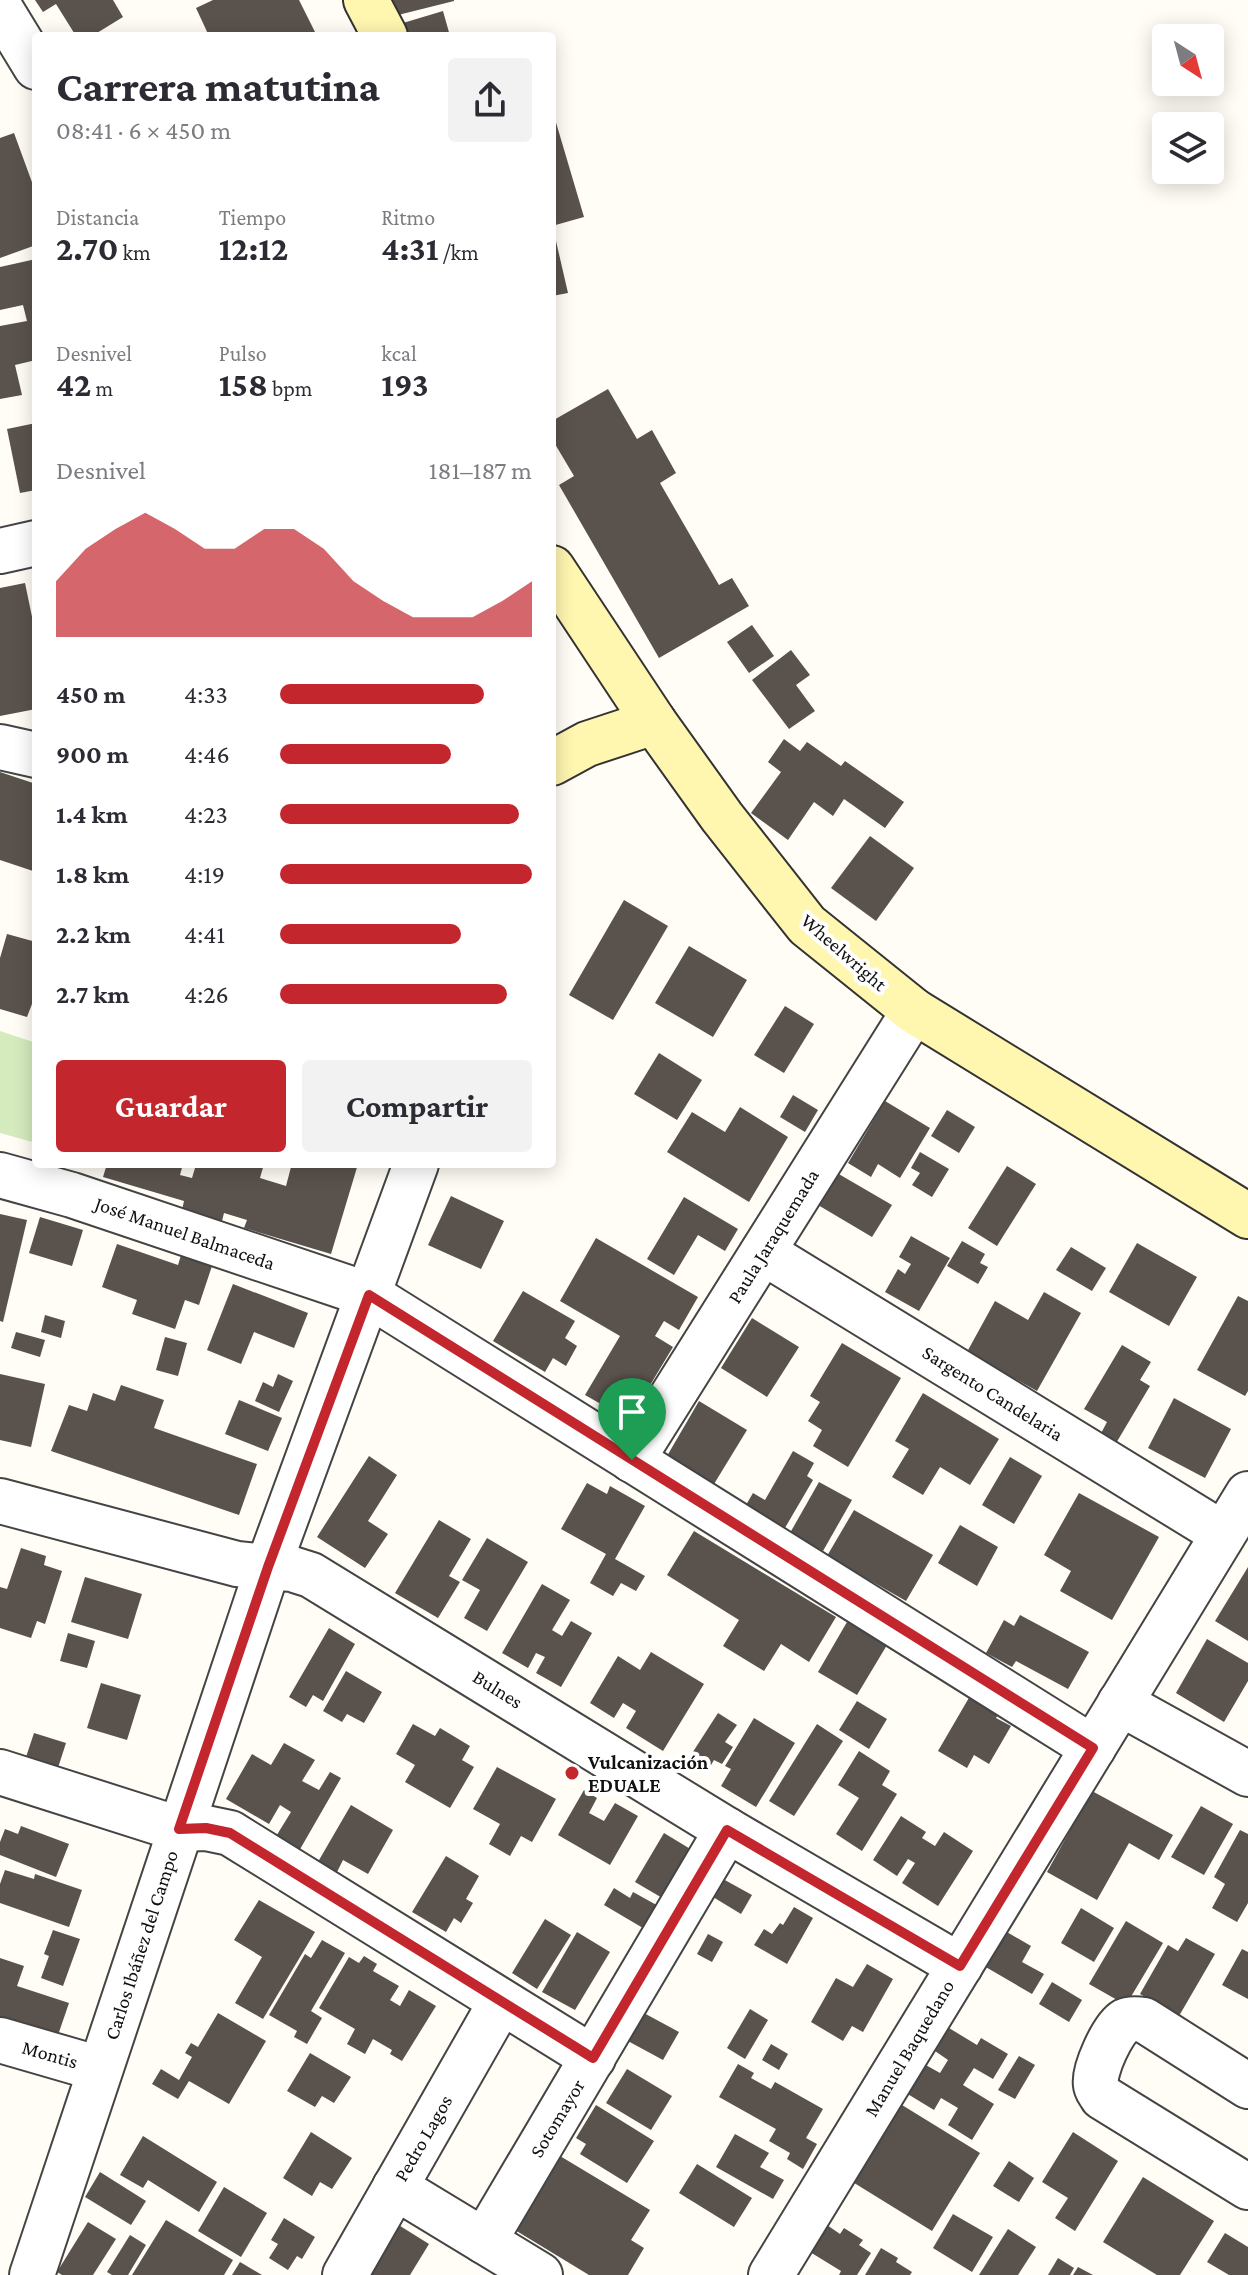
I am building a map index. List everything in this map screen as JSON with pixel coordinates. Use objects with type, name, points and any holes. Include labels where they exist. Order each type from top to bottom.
[{"type":"main road","points":[[366,0],[383,32]]},
{"type":"main road","name":"Wheelwright","points":[[556,574],[654,722],[722,817],[807,925],[914,1011],[1248,1216]]},
{"type":"main road","points":[[556,761],[587,744],[654,722]]},
{"type":"street","points":[[0,8],[32,60]]},
{"type":"street","points":[[0,551],[32,544]]},
{"type":"street","points":[[0,747],[32,754]]},
{"type":"street","name":"Paula Jaraquemada","points":[[632,1460],[914,1011]]},
{"type":"street","name":"Carlos Ibáñez del Campo","points":[[32,2275],[268,1567],[415,1168]]},
{"type":"street","name":"José Manuel Balmaceda","points":[[0,1175],[78,1180],[369,1295],[1093,1748]]},
{"type":"street","name":"Sargento Candelaria","points":[[763,1252],[1223,1534]]},
{"type":"street","name":"Manuel Baquedano","points":[[771,2275],[1248,1494]]},
{"type":"street","name":"Bulnes","points":[[0,1501],[237,1564],[292,1569],[311,1575],[727,1830],[960,1966]]},
{"type":"street","points":[[1120,1703],[1248,1774]]},
{"type":"street","points":[[0,1772],[179,1829],[206,1828],[230,1833],[593,2058]]},
{"type":"street","name":"Sotomayor","points":[[484,2241],[727,1830]]},
{"type":"street","name":"Pedro Lagos","points":[[345,2275],[501,2002]]},
{"type":"street","points":[[1248,2086],[1144,2020],[1136,2019],[1124,2022],[1112,2036],[1097,2069],[1095,2084],[1102,2097],[1248,2187]]},
{"type":"street","name":"Montis","points":[[0,2040],[100,2069]]},
{"type":"street","points":[[395,2187],[540,2275]]},
{"type":"green space","points":[[0,1031],[32,1042],[32,1142],[0,1133]]},
{"type":"building","points":[[35,0],[113,0],[123,17],[99,32],[74,32],[56,4],[43,12]]},
{"type":"building","points":[[213,0],[299,0],[315,32],[207,32],[196,8]]},
{"type":"building","points":[[373,0],[454,0],[454,1],[378,20]]},
{"type":"building","points":[[443,11],[449,32],[395,32],[393,26]]},
{"type":"building","points":[[556,122],[584,217],[556,225]]},
{"type":"building","points":[[14,133],[32,182],[32,246],[0,258],[0,138]]},
{"type":"building","points":[[556,241],[568,293],[556,295]]},
{"type":"building","points":[[32,260],[32,361],[15,365],[22,395],[0,399],[0,326],[27,321],[23,305],[0,310],[0,267]]},
{"type":"building","points":[[608,389],[637,439],[652,430],[676,473],[660,483],[719,585],[732,578],[749,606],[659,658],[559,485],[574,476],[556,446],[556,419]]},
{"type":"building","points":[[32,424],[32,491],[20,493],[7,429]]},
{"type":"building","points":[[25,583],[32,617],[32,710],[0,716],[0,588]]},
{"type":"building","points":[[752,625],[774,656],[749,673],[727,642]]},
{"type":"building","points":[[791,650],[810,675],[796,685],[815,711],[789,729],[752,680]]},
{"type":"building","points":[[784,739],[800,751],[807,742],[841,766],[845,761],[904,802],[885,828],[844,799],[833,816],[814,802],[788,840],[751,813],[781,772],[768,762]]},
{"type":"building","points":[[0,772],[32,783],[32,871],[0,860]]},
{"type":"building","points":[[870,836],[914,868],[876,921],[831,888]]},
{"type":"building","points":[[624,900],[668,926],[613,1020],[569,995]]},
{"type":"building","points":[[7,934],[32,941],[32,1004],[27,1017],[0,1009],[0,958]]},
{"type":"building","points":[[689,946],[747,980],[713,1037],[655,1003]]},
{"type":"building","points":[[785,1006],[814,1024],[784,1073],[754,1055]]},
{"type":"building","points":[[659,1053],[702,1080],[677,1120],[634,1094]]},
{"type":"building","points":[[793,1095],[818,1110],[805,1132],[780,1117]]},
{"type":"building","points":[[885,1101],[930,1128],[900,1178],[878,1164],[871,1177],[848,1163]]},
{"type":"building","points":[[740,1107],[788,1137],[749,1202],[667,1152],[692,1112],[725,1132]]},
{"type":"building","points":[[947,1110],[975,1127],[959,1153],[931,1136]]},
{"type":"building","points":[[920,1152],[949,1169],[932,1197],[912,1185],[920,1173],[911,1168]]},
{"type":"building","points":[[1007,1166],[1036,1184],[997,1246],[968,1228]]},
{"type":"building","points":[[106,1168],[182,1168],[180,1175],[192,1178],[195,1168],[263,1168],[260,1178],[286,1186],[291,1168],[357,1168],[331,1254],[244,1228],[247,1220],[224,1213],[222,1221],[182,1210],[184,1201],[103,1177]]},
{"type":"building","points":[[837,1173],[892,1205],[872,1237],[818,1205]]},
{"type":"building","points":[[451,1196],[504,1221],[481,1269],[428,1245]]},
{"type":"building","points":[[684,1197],[738,1229],[725,1251],[698,1235],[674,1275],[647,1259]]},
{"type":"building","points":[[0,1214],[27,1220],[3,1322],[0,1321]]},
{"type":"building","points":[[40,1217],[83,1230],[72,1266],[29,1253]]},
{"type":"building","points":[[911,1236],[950,1258],[919,1311],[885,1292],[898,1269],[905,1274],[911,1264],[899,1257]]},
{"type":"building","points":[[596,1238],[698,1297],[679,1330],[664,1321],[655,1336],[673,1347],[629,1420],[585,1395],[620,1336],[560,1301]]},
{"type":"building","points":[[962,1241],[985,1254],[980,1263],[988,1267],[978,1284],[947,1266]]},
{"type":"building","points":[[1137,1243],[1197,1277],[1169,1326],[1109,1292]]},
{"type":"building","points":[[117,1244],[178,1265],[182,1252],[213,1263],[199,1305],[185,1300],[175,1329],[132,1314],[137,1300],[102,1287]]},
{"type":"building","points":[[1071,1247],[1106,1268],[1092,1291],[1056,1270]]},
{"type":"building","points":[[233,1284],[308,1313],[294,1348],[254,1332],[241,1364],[207,1350]]},
{"type":"building","points":[[523,1291],[575,1321],[565,1338],[577,1346],[566,1366],[553,1358],[545,1372],[493,1341]]},
{"type":"building","points":[[1044,1292],[1081,1313],[1037,1391],[967,1352],[995,1301],[1028,1320]]},
{"type":"building","points":[[1238,1296],[1248,1301],[1248,1391],[1245,1396],[1197,1370]]},
{"type":"building","points":[[45,1315],[65,1321],[61,1338],[41,1332]]},
{"type":"building","points":[[752,1318],[799,1347],[767,1397],[721,1368]]},
{"type":"building","points":[[16,1332],[45,1340],[40,1357],[11,1348]]},
{"type":"building","points":[[165,1337],[187,1343],[178,1376],[156,1370]]},
{"type":"building","points":[[842,1343],[901,1378],[848,1467],[813,1446],[822,1430],[808,1421],[820,1402],[810,1396]]},
{"type":"building","points":[[1122,1345],[1151,1362],[1140,1380],[1150,1386],[1112,1450],[1097,1441],[1107,1422],[1084,1409]]},
{"type":"building","points":[[0,1374],[45,1384],[31,1447],[0,1440]]},
{"type":"building","points":[[278,1374],[293,1381],[279,1412],[255,1401],[263,1382],[273,1387]]},
{"type":"building","points":[[121,1385],[164,1400],[154,1428],[257,1464],[239,1515],[51,1451],[69,1405],[87,1411],[93,1393],[115,1401]]},
{"type":"building","points":[[923,1393],[999,1439],[970,1485],[940,1467],[923,1495],[892,1477],[909,1449],[895,1441]]},
{"type":"building","points":[[1174,1398],[1231,1429],[1205,1478],[1148,1448]]},
{"type":"building","points":[[239,1400],[282,1418],[268,1451],[225,1434]]},
{"type":"building","points":[[699,1401],[747,1430],[714,1484],[667,1456]]},
{"type":"building","points":[[793,1451],[814,1463],[807,1476],[813,1480],[782,1533],[743,1510],[753,1493],[765,1500]]},
{"type":"building","points":[[369,1456],[397,1475],[368,1521],[388,1534],[365,1568],[317,1537]]},
{"type":"building","points":[[1010,1457],[1042,1476],[1014,1524],[982,1505]]},
{"type":"building","points":[[819,1482],[852,1500],[823,1551],[790,1533]]},
{"type":"building","points":[[587,1483],[607,1494],[610,1486],[645,1506],[615,1559],[645,1576],[636,1591],[621,1583],[613,1596],[590,1583],[606,1554],[561,1529]]},
{"type":"building","points":[[1079,1493],[1159,1537],[1112,1620],[1060,1591],[1071,1571],[1044,1555]]},
{"type":"building","points":[[854,1510],[933,1555],[906,1601],[827,1556]]},
{"type":"building","points":[[439,1520],[471,1539],[449,1576],[460,1582],[438,1618],[395,1593]]},
{"type":"building","points":[[960,1525],[998,1547],[977,1586],[938,1563]]},
{"type":"building","points":[[694,1531],[836,1617],[809,1662],[781,1644],[764,1671],[723,1646],[739,1620],[667,1575]]},
{"type":"building","points":[[487,1538],[528,1562],[487,1631],[464,1618],[480,1590],[462,1580]]},
{"type":"building","points":[[21,1548],[46,1556],[44,1565],[62,1571],[45,1624],[37,1621],[31,1638],[0,1628],[0,1587],[7,1589]]},
{"type":"building","points":[[1248,1567],[1248,1641],[1215,1621]]},
{"type":"building","points":[[85,1577],[142,1594],[128,1639],[71,1622]]},
{"type":"building","points":[[542,1584],[570,1600],[552,1630],[562,1636],[571,1621],[592,1633],[561,1687],[536,1673],[545,1657],[536,1653],[528,1668],[502,1653]]},
{"type":"building","points":[[1020,1615],[1089,1652],[1068,1689],[1016,1661],[1012,1667],[986,1653],[1004,1620],[1014,1626]]},
{"type":"building","points":[[847,1622],[887,1645],[857,1695],[818,1672]]},
{"type":"building","points":[[329,1628],[355,1644],[323,1701],[313,1695],[306,1707],[289,1697]]},
{"type":"building","points":[[68,1633],[95,1641],[87,1668],[60,1661]]},
{"type":"building","points":[[1207,1639],[1248,1663],[1248,1681],[1224,1722],[1176,1693]]},
{"type":"building","points":[[651,1652],[704,1684],[663,1751],[626,1728],[636,1711],[623,1703],[614,1718],[590,1703],[618,1656],[640,1670]]},
{"type":"building","points":[[346,1671],[382,1692],[364,1723],[347,1714],[342,1722],[323,1711]]},
{"type":"building","points":[[101,1683],[141,1695],[127,1740],[87,1728]]},
{"type":"building","points":[[970,1696],[999,1713],[996,1718],[1011,1726],[989,1764],[974,1755],[967,1768],[938,1751]]},
{"type":"building","points":[[857,1701],[887,1719],[869,1749],[839,1730]]},
{"type":"building","points":[[718,1713],[737,1725],[725,1742],[733,1747],[722,1764],[714,1760],[708,1770],[689,1758]]},
{"type":"building","points":[[754,1718],[795,1743],[756,1807],[721,1786],[731,1769],[725,1766]]},
{"type":"building","points":[[413,1724],[435,1736],[440,1728],[470,1746],[462,1760],[474,1767],[450,1808],[405,1782],[415,1765],[396,1754]]},
{"type":"building","points":[[817,1724],[843,1741],[794,1816],[769,1801]]},
{"type":"building","points":[[34,1733],[66,1743],[55,1777],[23,1766]]},
{"type":"building","points":[[284,1743],[315,1760],[302,1781],[319,1790],[330,1772],[341,1778],[299,1851],[275,1838],[291,1812],[280,1805],[269,1824],[226,1799],[252,1754],[271,1765]]},
{"type":"building","points":[[859,1751],[890,1771],[882,1785],[897,1794],[862,1851],[836,1834],[859,1798],[838,1785]]},
{"type":"building","points":[[497,1767],[556,1799],[532,1842],[521,1836],[510,1856],[489,1844],[500,1824],[473,1809]]},
{"type":"building","points":[[584,1790],[597,1798],[589,1813],[604,1821],[615,1803],[638,1816],[610,1865],[558,1835]]},
{"type":"building","points":[[1092,1791],[1173,1835],[1159,1860],[1129,1843],[1097,1900],[1047,1872]]},
{"type":"building","points":[[351,1805],[393,1830],[368,1874],[343,1860],[334,1878],[315,1867]]},
{"type":"building","points":[[1201,1806],[1233,1824],[1204,1875],[1171,1857]]},
{"type":"building","points":[[901,1816],[926,1832],[922,1838],[935,1846],[944,1832],[973,1851],[938,1906],[902,1883],[915,1863],[908,1859],[897,1876],[873,1860]]},
{"type":"building","points":[[21,1826],[69,1844],[56,1877],[0,1855],[0,1842],[5,1829],[18,1834]]},
{"type":"building","points":[[1240,1830],[1248,1834],[1248,1903],[1237,1922],[1212,1908],[1225,1884],[1214,1877]]},
{"type":"building","points":[[664,1833],[692,1850],[664,1899],[635,1882]]},
{"type":"building","points":[[446,1856],[479,1876],[466,1899],[473,1903],[461,1923],[454,1918],[446,1932],[412,1912]]},
{"type":"building","points":[[5,1870],[34,1879],[35,1874],[82,1890],[69,1927],[0,1903],[0,1884]]},
{"type":"building","points":[[723,1879],[752,1895],[741,1914],[713,1897]]},
{"type":"building","points":[[614,1888],[630,1898],[633,1892],[662,1908],[648,1931],[604,1905]]},
{"type":"building","points":[[259,1900],[315,1932],[263,2019],[235,2003],[262,1957],[234,1940]]},
{"type":"building","points":[[794,1907],[813,1918],[787,1964],[754,1945],[764,1929],[772,1934],[780,1923],[783,1925]]},
{"type":"building","points":[[1081,1908],[1114,1928],[1094,1962],[1061,1943]]},
{"type":"building","points":[[545,1919],[571,1935],[537,1989],[512,1973]]},
{"type":"building","points":[[1126,1921],[1163,1943],[1126,2005],[1089,1984]]},
{"type":"building","points":[[53,1930],[80,1939],[63,1986],[41,1978],[49,1956],[44,1954]]},
{"type":"building","points":[[1005,1931],[1031,1946],[1022,1962],[1044,1974],[1032,1994],[984,1966]]},
{"type":"building","points":[[577,1932],[610,1952],[575,2010],[542,1992]]},
{"type":"building","points":[[708,1934],[723,1942],[712,1962],[697,1954]]},
{"type":"building","points":[[1186,1938],[1215,1954],[1179,2016],[1140,1994],[1168,1945],[1178,1951]]},
{"type":"building","points":[[322,1940],[345,1953],[311,2011],[322,2018],[307,2044],[294,2037],[297,2031],[269,2015],[305,1954],[311,1958]]},
{"type":"building","points":[[1242,1949],[1248,1952],[1248,1999],[1222,1985]]},
{"type":"building","points":[[364,1956],[377,1964],[373,1971],[399,1986],[390,2000],[400,2006],[409,1990],[436,2006],[402,2061],[390,2054],[392,2050],[373,2039],[365,2054],[347,2044],[355,2029],[319,2008],[349,1957],[359,1963]]},
{"type":"building","points":[[0,1958],[24,1966],[17,1986],[69,2003],[56,2041],[0,2022]]},
{"type":"building","points":[[867,1964],[893,1979],[863,2032],[852,2026],[843,2041],[811,2022],[836,1978],[853,1987]]},
{"type":"building","points":[[1052,1982],[1082,2000],[1069,2022],[1039,2004]]},
{"type":"building","points":[[750,2009],[768,2020],[745,2059],[727,2048]]},
{"type":"building","points":[[642,2012],[679,2032],[663,2060],[626,2040]]},
{"type":"building","points":[[218,2013],[266,2041],[229,2104],[189,2081],[178,2099],[152,2084],[161,2069],[179,2080],[192,2057],[185,2053],[191,2043],[198,2047]]},
{"type":"building","points":[[949,2028],[977,2045],[981,2038],[1008,2054],[993,2079],[974,2068],[963,2085],[994,2104],[972,2140],[948,2125],[958,2108],[941,2098],[934,2110],[906,2093],[924,2064],[940,2073],[948,2060],[935,2051]]},
{"type":"building","points":[[771,2044],[788,2054],[779,2070],[762,2060]]},
{"type":"building","points":[[310,2053],[351,2077],[334,2103],[322,2096],[315,2107],[287,2091]]},
{"type":"building","points":[[1019,2056],[1035,2065],[1015,2099],[998,2090]]},
{"type":"building","points":[[738,2064],[754,2073],[751,2078],[771,2089],[775,2082],[823,2109],[806,2138],[817,2144],[803,2169],[787,2159],[790,2153],[769,2141],[776,2129],[719,2097]]},
{"type":"building","points":[[627,2069],[672,2096],[651,2130],[606,2103]]},
{"type":"building","points":[[596,2105],[654,2141],[627,2183],[580,2154],[586,2144],[576,2138]]},
{"type":"building","points":[[902,2105],[980,2153],[932,2231],[851,2181],[875,2141],[880,2141],[875,2138],[893,2108],[897,2111]]},
{"type":"building","points":[[311,2132],[352,2158],[332,2189],[320,2182],[312,2196],[283,2178]]},
{"type":"building","points":[[1073,2132],[1118,2161],[1075,2231],[1055,2218],[1068,2198],[1042,2182]]},
{"type":"building","points":[[735,2134],[769,2153],[760,2167],[784,2180],[773,2199],[716,2167]]},
{"type":"building","points":[[143,2136],[217,2182],[199,2212],[148,2180],[143,2188],[120,2175]]},
{"type":"building","points":[[555,2153],[650,2210],[631,2240],[644,2248],[628,2275],[589,2275],[510,2227]]},
{"type":"building","points":[[1009,2161],[1034,2178],[1019,2202],[993,2186]]},
{"type":"building","points":[[697,2164],[752,2198],[734,2227],[679,2193]]},
{"type":"building","points":[[100,2172],[146,2201],[131,2225],[85,2197]]},
{"type":"building","points":[[1143,2177],[1214,2221],[1180,2275],[1157,2275],[1103,2242]]},
{"type":"building","points":[[224,2187],[267,2213],[241,2257],[198,2231]]},
{"type":"building","points":[[953,2214],[993,2237],[972,2272],[933,2248]]},
{"type":"building","points":[[284,2218],[315,2237],[302,2259],[297,2256],[288,2270],[269,2258],[278,2244],[271,2240]]},
{"type":"building","points":[[166,2220],[233,2260],[224,2275],[132,2275]]},
{"type":"building","points":[[88,2222],[116,2239],[93,2275],[62,2275],[57,2272]]},
{"type":"building","points":[[397,2224],[429,2244],[410,2275],[366,2275]]},
{"type":"building","points":[[827,2225],[840,2234],[844,2228],[863,2240],[859,2245],[871,2253],[857,2275],[839,2275],[841,2271],[810,2252]]},
{"type":"building","points":[[1008,2229],[1036,2247],[1018,2275],[979,2275]]},
{"type":"building","points":[[1225,2233],[1248,2247],[1248,2275],[1229,2275],[1207,2262]]},
{"type":"building","points":[[130,2235],[146,2245],[128,2275],[112,2275],[107,2272]]},
{"type":"building","points":[[881,2248],[898,2258],[896,2262],[912,2272],[910,2275],[865,2275]]},
{"type":"building","points":[[1058,2258],[1074,2268],[1070,2275],[1048,2275]]},
{"type":"building","points":[[240,2262],[262,2275],[232,2275]]},
{"type":"building","points":[[1078,2267],[1093,2275],[1073,2275]]},
{"type":"place","name":"Vulcanización EDUALE","points":[[572,1773]]},
{"type":"route","points":[[369,1295],[632,1460],[1093,1748],[960,1966],[727,1830],[593,2058],[230,1833],[206,1828],[179,1829],[268,1567],[369,1295]]}]
